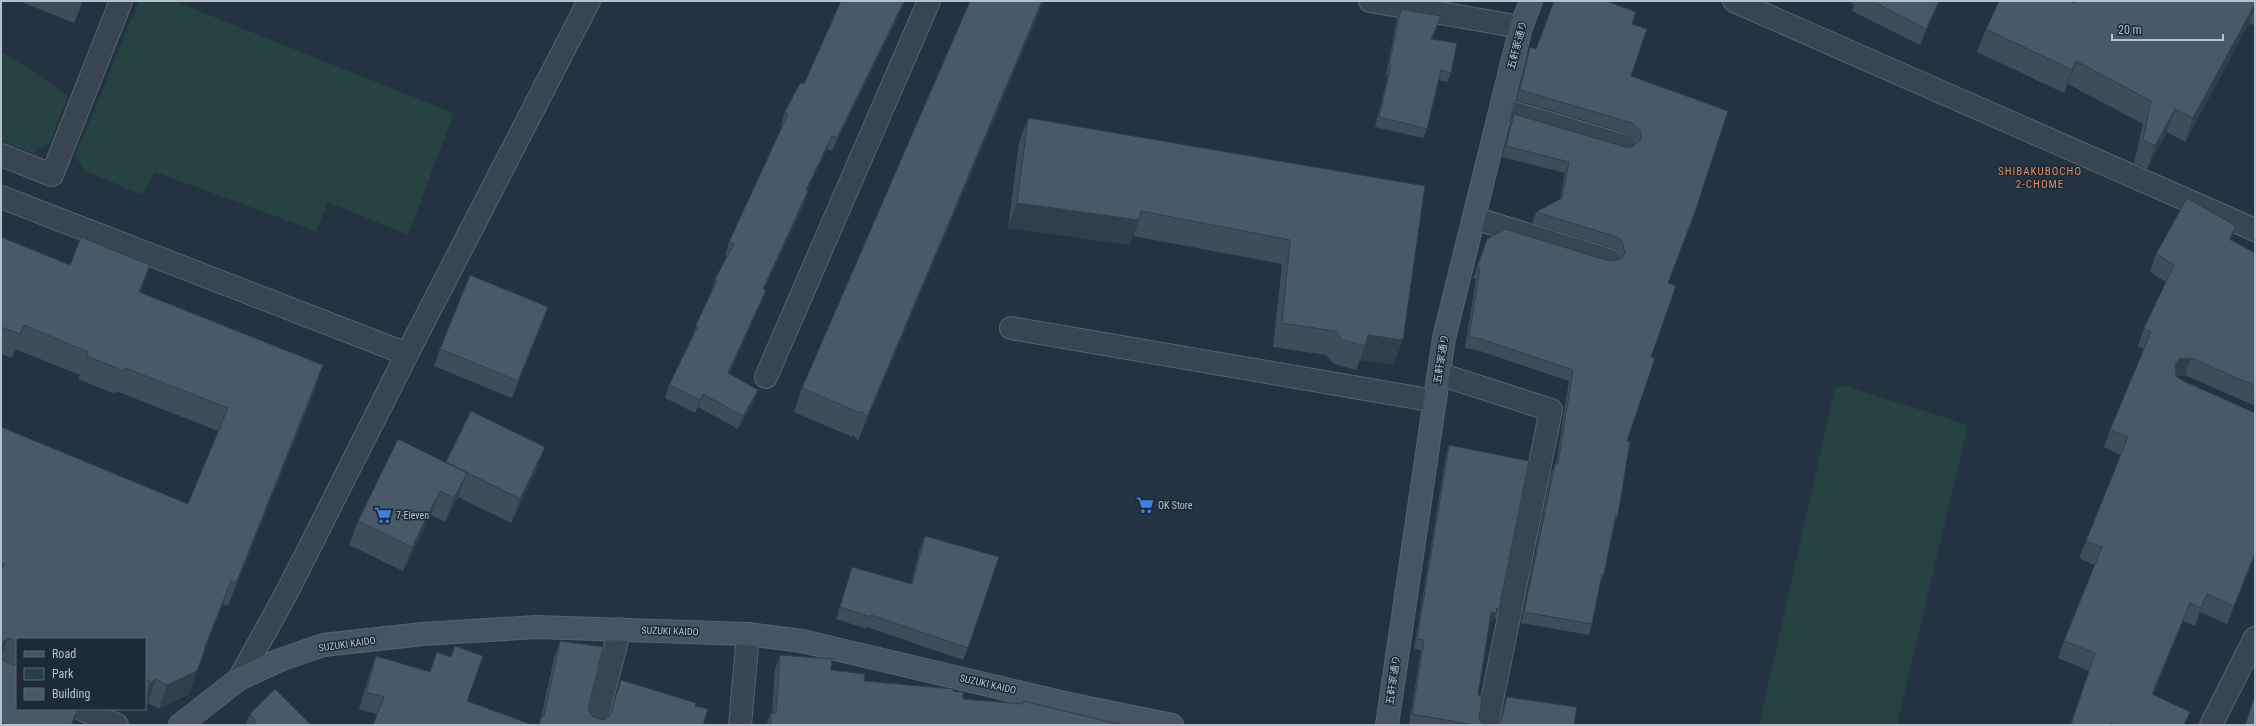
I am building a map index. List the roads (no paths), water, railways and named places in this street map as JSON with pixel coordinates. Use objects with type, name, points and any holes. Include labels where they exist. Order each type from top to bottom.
[{"type":"main road","name":"五軒家通り","points":[[1387,725],[1444,338],[1521,27],[1531,1]]},
{"type":"main road","name":"SUZUKI KAIDO","points":[[180,725],[239,679],[280,660],[323,645],[423,634],[528,628],[620,629],[748,634],[818,644],[1144,723],[1172,725]]},
{"type":"street","points":[[1,155],[52,175],[121,1]]},
{"type":"street","points":[[239,679],[286,594],[407,354],[590,1]]},
{"type":"street","points":[[766,377],[929,1]]},
{"type":"street","points":[[1370,1],[1521,27]]},
{"type":"street","points":[[1734,1],[2255,230]]},
{"type":"street","points":[[1501,109],[1625,146]]},
{"type":"street","points":[[1,196],[407,354]]},
{"type":"street","points":[[1474,218],[1609,260]]},
{"type":"street","points":[[1011,328],[1435,401]]},
{"type":"street","points":[[1438,374],[1551,410],[1487,725]]},
{"type":"street","points":[[595,725],[620,629]]},
{"type":"street","points":[[740,725],[748,634]]},
{"type":"street","points":[[2211,725],[2255,638]]},
{"type":"street","points":[[83,710],[117,725]]},
{"type":"place","name":"OK Store","points":[[1145,505]]},
{"type":"place","name":"7-Eleven","points":[[383,515]]},
{"type":"district","name":"SHIBAKUBOCHO 2-CHOME","points":[[2040,177]]}]
